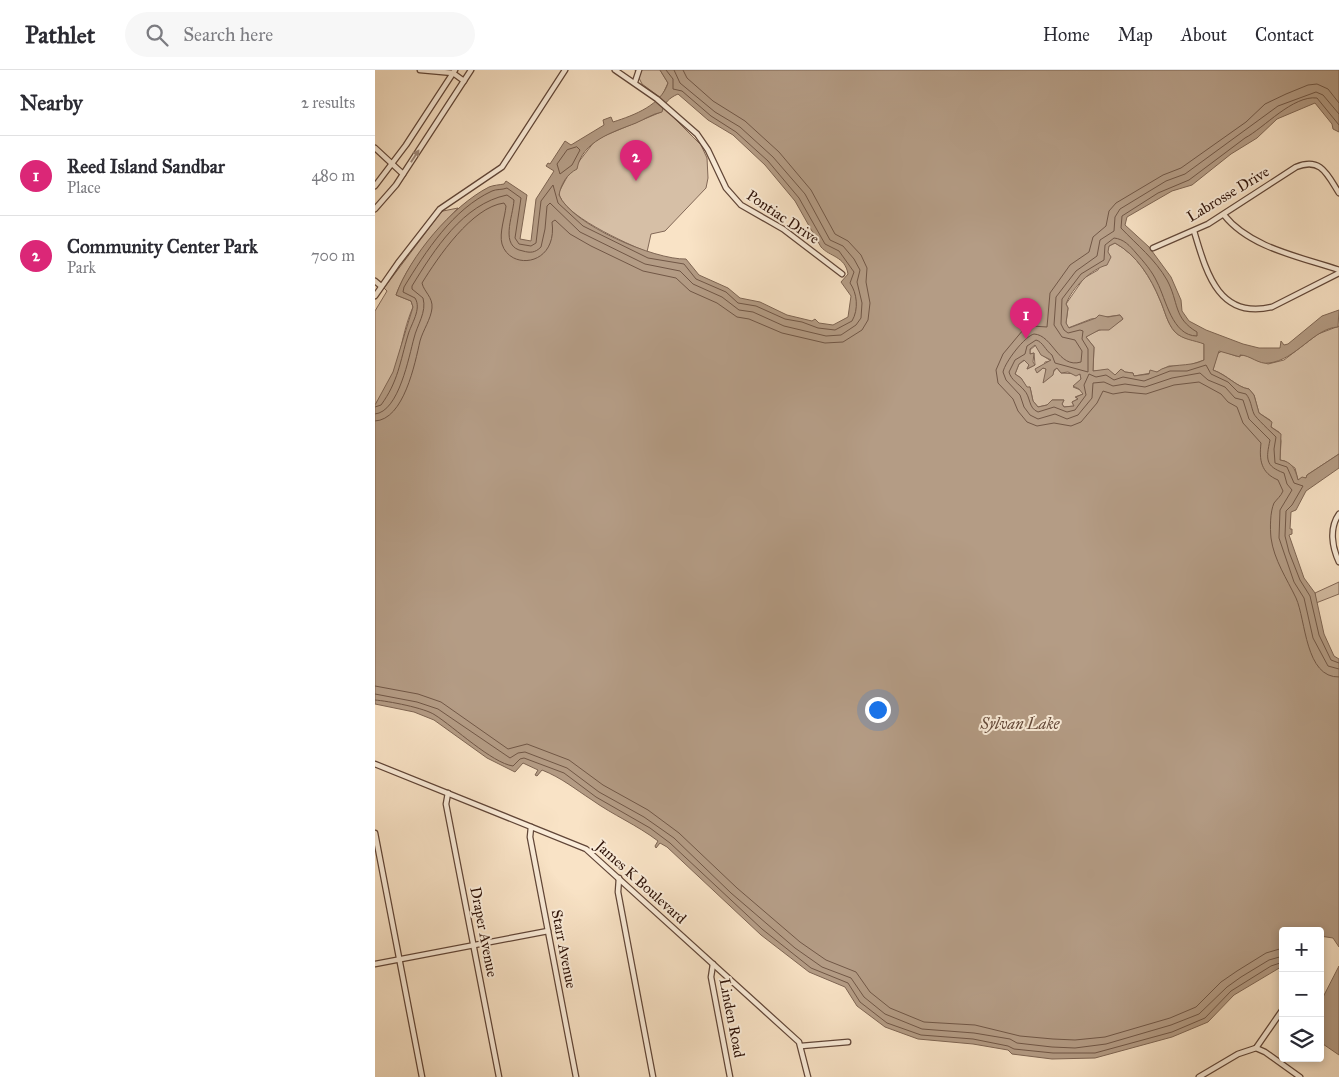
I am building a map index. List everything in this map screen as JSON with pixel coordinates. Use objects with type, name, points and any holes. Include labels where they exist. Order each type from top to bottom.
[{"type":"street","points":[[421,70],[454,72],[464,81]]},
{"type":"street","points":[[375,209],[403,174],[471,70]]},
{"type":"street","points":[[375,296],[440,209],[502,167],[565,70]]},
{"type":"street","name":"Pontiac Drive","points":[[615,70],[657,99],[699,136],[724,185],[736,201],[750,212],[789,234],[842,274]]},
{"type":"street","points":[[635,82],[639,70]]},
{"type":"street","points":[[375,186],[392,165],[454,72]]},
{"type":"street","points":[[375,148],[403,174]]},
{"type":"street","name":"Labrosse Drive","points":[[1153,248],[1194,231],[1225,214],[1296,167],[1308,162],[1315,163],[1326,173],[1339,193]]},
{"type":"street","points":[[1225,214],[1237,228],[1251,238],[1339,271]]},
{"type":"street","points":[[1194,231],[1206,269],[1218,292],[1229,301],[1243,307],[1261,309],[1272,307],[1339,271]]},
{"type":"street","points":[[375,281],[381,286]]},
{"type":"street","points":[[1339,514],[1334,523],[1332,545],[1339,562]]},
{"type":"street","name":"James K Boulevard","points":[[375,764],[586,849],[801,1046]]},
{"type":"street","name":"Draper Avenue","points":[[448,793],[447,804],[499,1077]]},
{"type":"street","name":"Starr Avenue","points":[[531,827],[530,837],[576,1077]]},
{"type":"street","points":[[375,833],[422,1077]]},
{"type":"street","points":[[619,878],[618,892],[653,1077]]},
{"type":"street","points":[[375,964],[548,931]]},
{"type":"street","name":"Linden Road","points":[[713,964],[711,977],[730,1077]]},
{"type":"street","points":[[1199,1077],[1238,1054],[1256,1048],[1279,1015]]},
{"type":"street","points":[[808,1077],[801,1046],[848,1042]]},
{"type":"street","points":[[1256,1048],[1265,1052],[1299,1077]]},
{"type":"shaded area","points":[[635,70],[660,70],[668,83],[661,98],[642,84]]},
{"type":"shaded area","points":[[662,106],[701,145],[707,158],[708,178],[706,188],[665,231],[651,234],[647,252],[582,219],[562,201],[559,192],[567,177],[594,142],[661,112]]},
{"type":"shaded area","points":[[458,208],[431,238],[401,283],[396,295],[411,301],[413,307],[395,369],[375,405],[375,311],[387,291],[384,288],[439,215],[443,211]]},
{"type":"shaded area","points":[[1115,243],[1130,254],[1148,275],[1168,321],[1175,332],[1185,338],[1204,343],[1204,360],[1187,366],[1169,366],[1157,372],[1134,376],[1133,373],[1123,370],[1115,376],[1108,370],[1093,371],[1094,347],[1086,337],[1123,319],[1120,315],[1091,319],[1068,328],[1066,323],[1068,308],[1066,304],[1084,278],[1098,270],[1109,246]]},
{"type":"shaded area","points":[[1339,326],[1339,454],[1307,475],[1306,478],[1298,480],[1295,468],[1280,460],[1281,441],[1279,432],[1271,427],[1270,420],[1259,413],[1254,395],[1249,389],[1240,386],[1213,370],[1217,354],[1222,351],[1236,356],[1245,355],[1268,364],[1284,360],[1318,334]]},
{"type":"shaded area","points":[[1036,345],[1042,355],[1051,361],[1045,362],[1044,366],[1039,367],[1037,371],[1043,368],[1046,369],[1045,381],[1057,368],[1061,373],[1080,374],[1081,379],[1073,387],[1083,391],[1083,394],[1075,397],[1078,399],[1072,402],[1074,406],[1064,407],[1062,404],[1064,400],[1052,400],[1047,405],[1038,407],[1033,401],[1030,387],[1027,388],[1021,378],[1015,374],[1019,364],[1025,360],[1029,365],[1027,369],[1035,365],[1034,353],[1030,354],[1030,350]]},
{"type":"shaded area","points":[[1339,582],[1339,594],[1316,603],[1315,593]]},
{"type":"water","name":"Sylvan Lake","points":[[660,70],[1339,70],[1339,132],[1333,129],[1332,124],[1315,103],[1277,119],[1257,138],[1231,154],[1192,185],[1172,191],[1127,217],[1125,225],[1149,247],[1171,277],[1181,300],[1182,311],[1189,321],[1206,330],[1259,348],[1280,348],[1281,341],[1284,345],[1288,344],[1322,316],[1339,310],[1338,327],[1321,333],[1279,361],[1265,363],[1244,355],[1240,355],[1240,357],[1219,351],[1213,370],[1249,389],[1254,395],[1259,413],[1272,422],[1271,427],[1281,434],[1280,460],[1292,466],[1298,480],[1302,477],[1306,478],[1307,475],[1339,454],[1339,468],[1306,491],[1296,510],[1291,512],[1290,529],[1292,529],[1292,534],[1289,535],[1304,578],[1315,593],[1324,634],[1334,656],[1339,659],[1339,947],[1333,938],[1324,937],[1324,927],[1279,927],[1279,968],[1234,995],[1208,1022],[1172,1037],[1095,1058],[1052,1059],[1012,1054],[1008,1050],[973,1044],[918,1039],[885,1027],[857,1006],[845,987],[809,972],[761,935],[667,847],[660,843],[656,848],[655,846],[658,841],[562,780],[542,770],[537,776],[535,775],[538,770],[523,763],[515,772],[487,758],[434,720],[414,712],[375,704],[375,405],[393,372],[413,307],[411,301],[396,295],[402,280],[422,249],[447,219],[475,195],[489,187],[504,184],[506,181],[527,195],[520,239],[531,241],[536,199],[554,171],[546,166],[548,163],[550,164],[565,141],[571,145],[604,125],[603,120],[611,117],[613,122],[646,108],[665,91],[668,83]],"holes":[[[678,94],[708,120],[733,135],[765,165],[795,201],[821,247],[844,264],[848,274],[841,282],[851,296],[848,317],[833,325],[819,323],[815,319],[812,321],[787,315],[760,302],[740,298],[728,288],[699,275],[686,259],[655,254],[616,239],[597,229],[580,218],[567,206],[559,195],[563,183],[577,169],[585,151],[609,134],[662,112],[667,101],[672,97]],[[1115,243],[1130,254],[1142,268],[1152,284],[1168,321],[1175,332],[1185,338],[1204,344],[1204,360],[1192,364],[1167,367],[1157,372],[1150,370],[1149,374],[1134,376],[1133,373],[1125,372],[1121,369],[1115,375],[1108,369],[1093,371],[1094,347],[1086,337],[1099,330],[1109,330],[1123,319],[1120,315],[1108,317],[1099,315],[1096,318],[1069,328],[1066,323],[1068,308],[1066,304],[1083,280],[1107,265],[1111,257],[1108,252],[1109,246]],[[1035,345],[1041,355],[1051,360],[1035,369],[1037,373],[1043,368],[1046,369],[1043,383],[1053,375],[1054,370],[1057,368],[1061,373],[1068,372],[1076,376],[1080,374],[1081,379],[1073,386],[1083,394],[1076,397],[1078,399],[1072,402],[1074,406],[1064,407],[1062,404],[1064,400],[1052,400],[1047,405],[1038,407],[1033,401],[1030,387],[1027,387],[1021,378],[1015,374],[1019,364],[1024,360],[1029,365],[1027,369],[1035,365],[1033,362],[1034,353],[1030,354],[1030,349]]]},
{"type":"water","points":[[1339,966],[1339,1055],[1324,1045],[1324,995]]},
{"type":"place","name":"Community Center Park","points":[[636,181]]},
{"type":"place","name":"Reed Island Sandbar","points":[[1026,339]]}]
